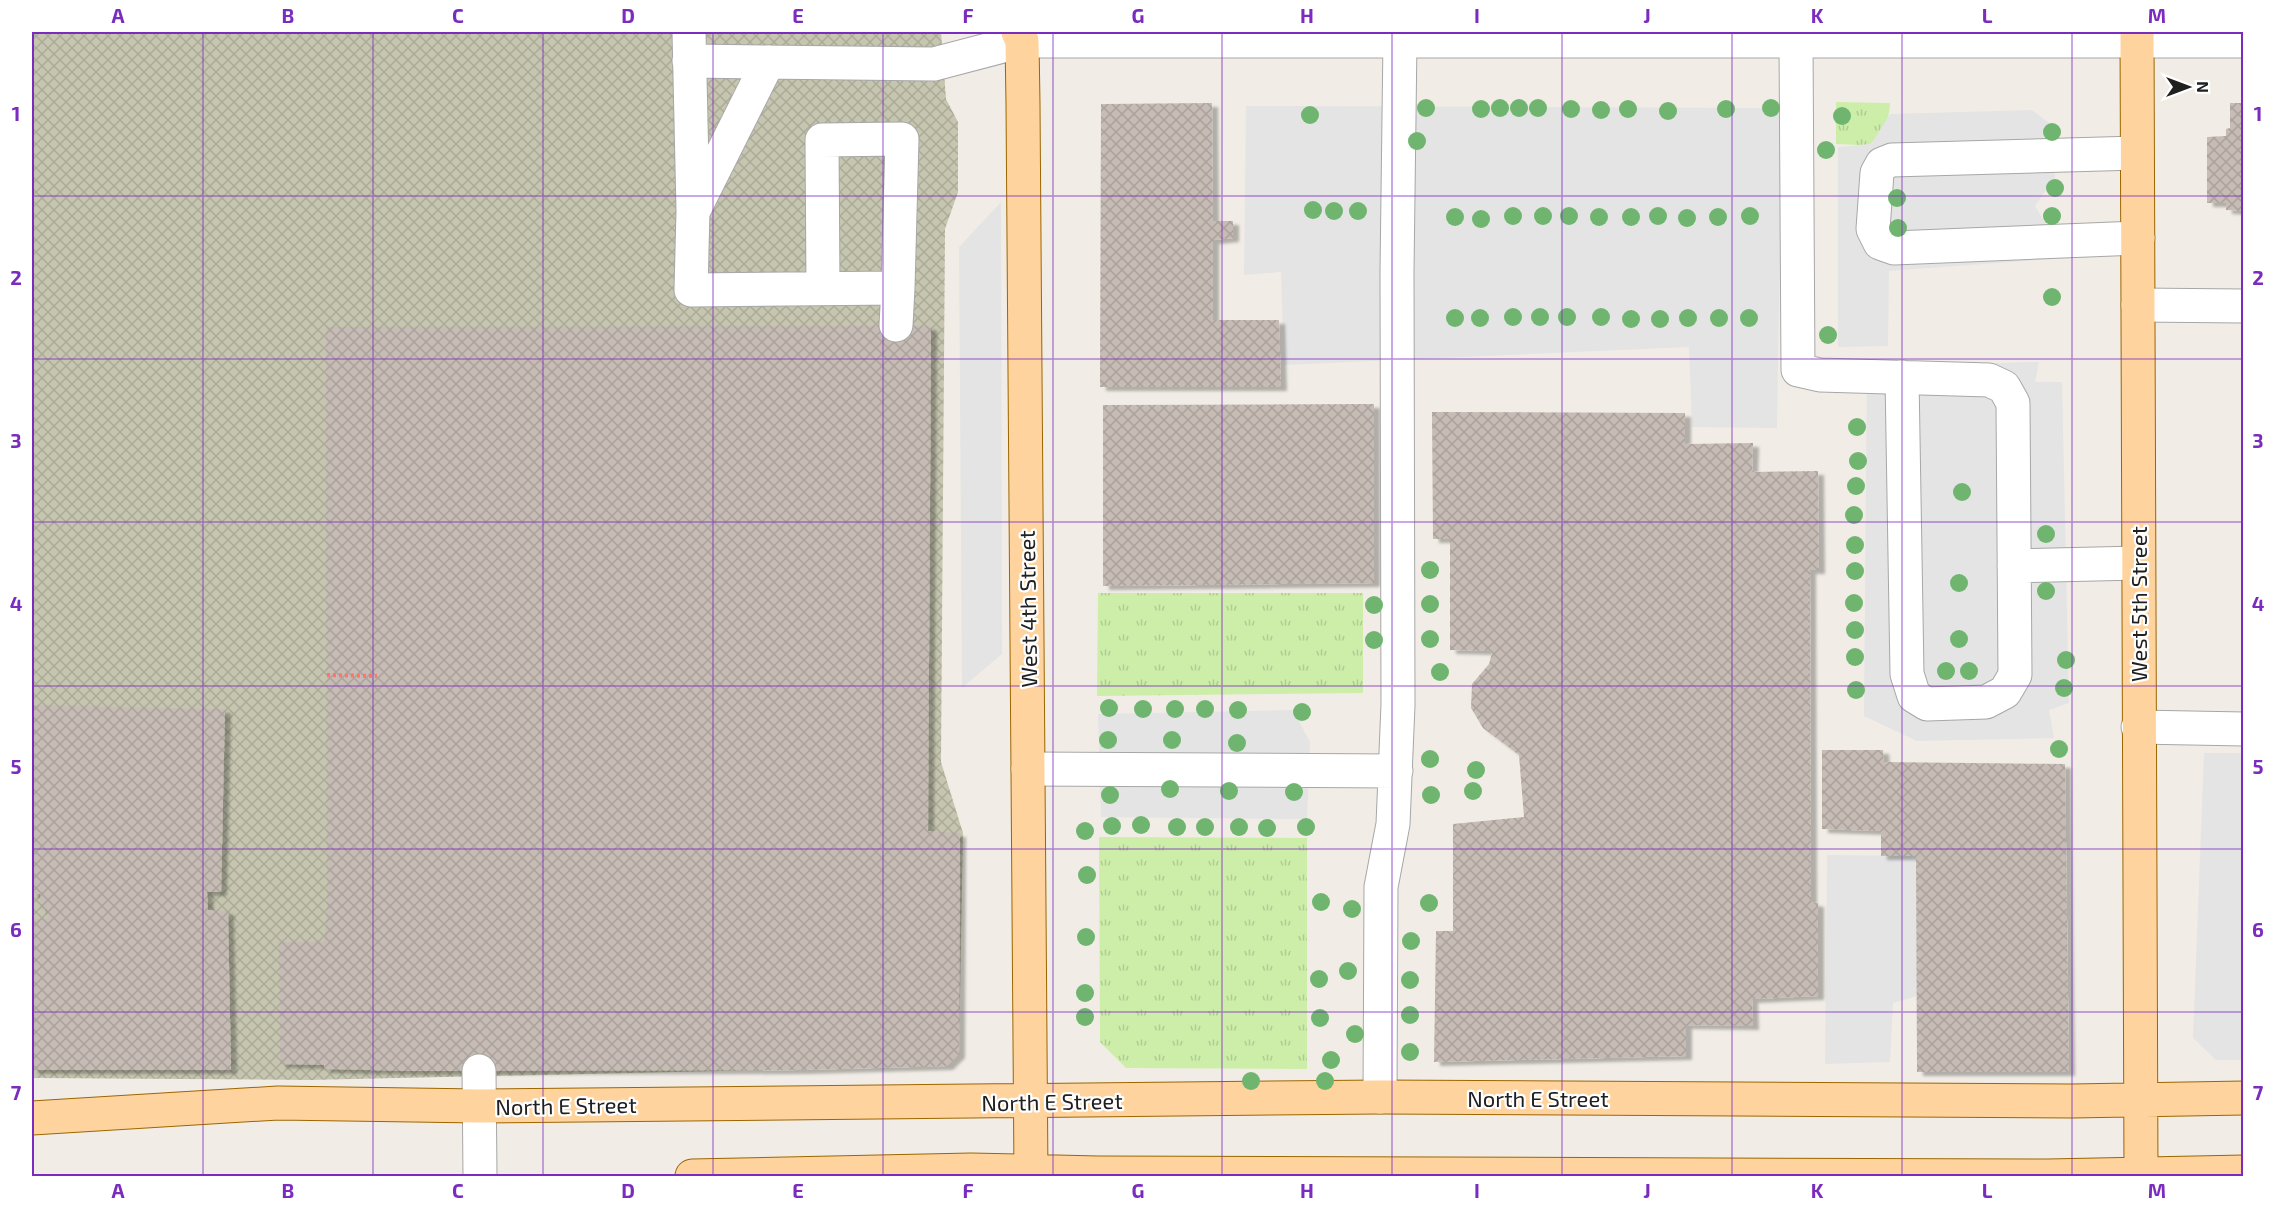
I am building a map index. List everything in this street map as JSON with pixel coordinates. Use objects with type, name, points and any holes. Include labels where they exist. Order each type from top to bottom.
[{"type":"main road","name":"West 4th Street","points":[[1022,35],[1031,1174]]},
{"type":"main road","name":"West 5th Street","points":[[2137,36],[2141,1175]]},
{"type":"main road","name":"North E Street","points":[[32,1118],[278,1103],[479,1106],[1380,1097],[2140,1100]]},
{"type":"main road","points":[[2140,1100],[2244,1098]]},
{"type":"main road","points":[[692,1176],[970,1170],[1031,1174],[2036,1176],[2244,1172]]},
{"type":"street","points":[[990,32],[1022,35],[1687,36],[1797,41],[2137,36],[2244,41]]},
{"type":"street","points":[[898,288],[691,290],[693,211],[689,46],[768,62],[934,64],[1022,35]]},
{"type":"street","points":[[1380,1097],[1382,887],[1393,824],[1396,771],[1397,272],[1409,37]]},
{"type":"street","points":[[1797,41],[1798,370],[1820,375],[1902,377],[1989,380],[2004,387],[2013,403],[2015,675],[2005,692],[1986,702],[1927,704],[1914,696],[1907,674],[1902,377]]},
{"type":"street","points":[[693,211],[768,62]]},
{"type":"street","points":[[823,288],[822,140],[902,139],[896,325]]},
{"type":"street","points":[[2137,153],[1892,160],[1882,164],[1877,173],[1873,229],[1880,243],[1894,248],[2138,238]]},
{"type":"street","points":[[2138,305],[2244,306]]},
{"type":"street","points":[[2014,566],[2138,563]]},
{"type":"street","points":[[2138,727],[2244,729]]},
{"type":"street","points":[[1028,769],[1396,771]]},
{"type":"street","points":[[480,1071],[480,1176]]},
{"type":"path","points":[[327,675],[377,676]]},
{"type":"shaded area","points":[[32,32],[941,32],[946,99],[958,122],[958,192],[945,229],[941,762],[963,833],[959,1054],[947,1066],[310,1080],[32,1078]]},
{"type":"shaded area","points":[[1246,106],[1771,108],[1782,116],[1777,428],[1692,427],[1689,347],[1284,365],[1281,272],[1244,275]]},
{"type":"shaded area","points":[[2032,110],[2049,123],[2055,177],[2035,206],[2066,258],[1889,271],[1888,346],[1838,347],[1838,147],[1871,144],[1890,114]]},
{"type":"shaded area","points":[[1001,202],[1002,654],[962,688],[959,247]]},
{"type":"shaded area","points":[[2039,362],[2035,382],[2062,382],[2069,703],[2049,710],[2054,738],[1917,741],[1864,716],[1867,366]]},
{"type":"shaded area","points":[[1293,710],[1310,742],[1307,819],[1101,817],[1098,714]]},
{"type":"shaded area","points":[[2204,753],[2243,753],[2243,1060],[2216,1060],[2193,1038]]},
{"type":"shaded area","points":[[1827,855],[1916,856],[1917,996],[1893,1003],[1890,1062],[1825,1064]]},
{"type":"green space","points":[[1836,102],[1890,103],[1889,114],[1879,138],[1866,145],[1836,144]]},
{"type":"green space","points":[[1098,593],[1363,593],[1363,693],[1097,696]]},
{"type":"green space","points":[[1099,837],[1307,838],[1307,1069],[1126,1068],[1100,1042]]},
{"type":"building","points":[[1212,103],[1213,221],[1233,221],[1233,238],[1213,240],[1213,320],[1279,320],[1281,387],[1100,387],[1101,104]]},
{"type":"building","points":[[2230,103],[2244,103],[2244,211],[2226,210],[2226,203],[2207,203],[2207,137],[2226,136],[2226,129],[2230,128]]},
{"type":"building","points":[[931,326],[928,831],[960,833],[959,1054],[947,1066],[801,1070],[413,1071],[324,1069],[324,1065],[280,1064],[279,942],[324,941],[327,912],[326,327]]},
{"type":"building","points":[[1374,404],[1374,583],[1103,586],[1103,405]]},
{"type":"building","points":[[1432,412],[1685,413],[1685,444],[1753,443],[1752,472],[1818,471],[1819,570],[1810,570],[1811,902],[1818,903],[1818,996],[1752,999],[1753,1026],[1686,1025],[1686,1056],[1434,1062],[1436,931],[1453,931],[1453,824],[1524,817],[1519,755],[1483,728],[1471,708],[1472,684],[1489,664],[1492,653],[1490,651],[1450,650],[1450,539],[1433,539]]},
{"type":"building","points":[[2241,584],[2244,584],[2244,627],[2241,627]]},
{"type":"building","points":[[32,705],[225,709],[221,892],[207,892],[208,910],[228,911],[231,1070],[32,1070],[32,919],[48,918],[47,910],[41,910],[40,894],[32,894]]},
{"type":"building","points":[[1822,750],[1883,750],[1884,762],[2065,764],[2069,1072],[1917,1072],[1916,856],[1881,856],[1881,831],[1822,829]]}]
